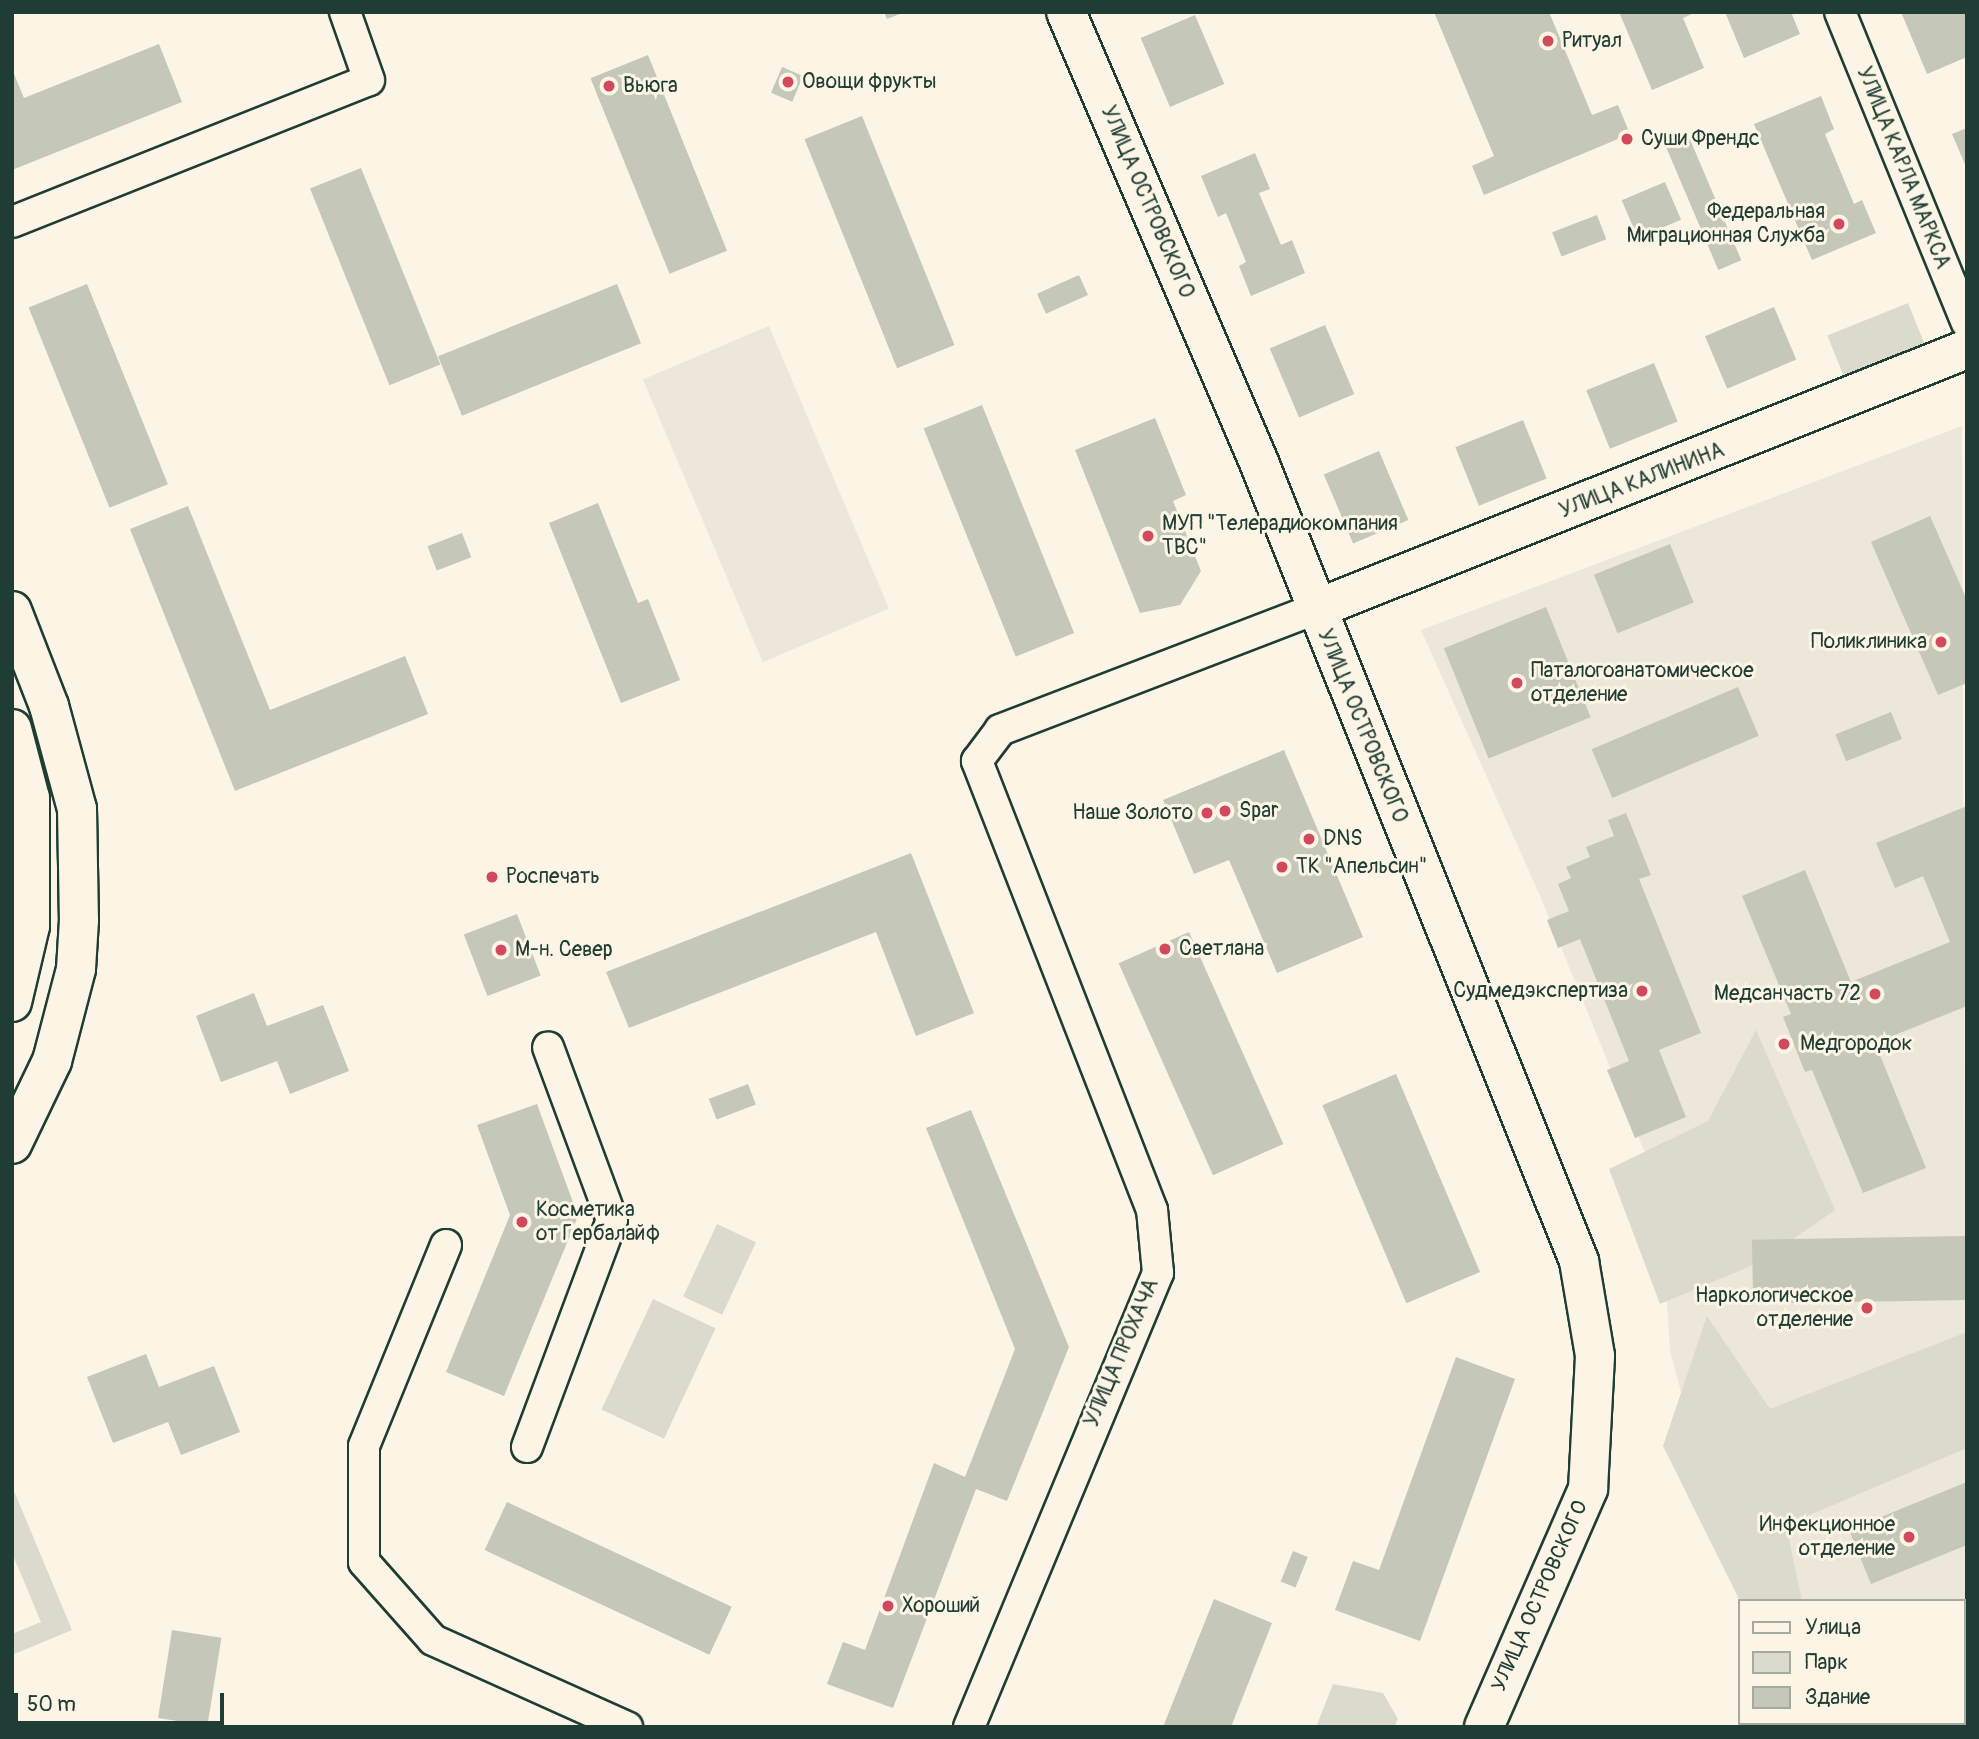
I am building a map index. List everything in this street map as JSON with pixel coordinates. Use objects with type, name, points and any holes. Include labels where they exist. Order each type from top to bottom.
[{"type":"street","points":[[12,222],[369,80],[345,12]]},
{"type":"street","name":"УЛИЦА ОСТРОВСКОГО","points":[[1066,12],[1522,1105],[1579,1261],[1593,1343],[1597,1403],[1587,1489],[1484,1727]]},
{"type":"street","name":"УЛИЦА КАРЛА МАРКСА","points":[[1840,12],[1967,323]]},
{"type":"street","name":"УЛИЦА КАЛИНИНА","points":[[1316,609],[1967,349]]},
{"type":"street","name":"УЛИЦА ПРОХАЧА","points":[[969,1727],[1158,1273],[1152,1210],[977,761],[1000,730],[1316,609]]},
{"type":"street","points":[[12,611],[49,706],[77,809],[79,920],[76,969],[52,1061],[12,1144]]},
{"type":"street","points":[[12,729],[30,798],[30,926],[12,1002]]},
{"type":"street","points":[[527,1447],[612,1220],[548,1047]]},
{"type":"street","points":[[446,1245],[365,1446],[364,1562],[433,1640],[627,1727]]},
{"type":"shaded area","points":[[769,326],[889,609],[763,662],[643,380]]},
{"type":"shaded area","name":"Медгородок","points":[[1962,426],[1967,1727],[1815,1727],[1965,1725],[1965,1599],[1761,1599],[1693,1437],[1670,1351],[1660,1190],[1541,898],[1421,630]]},
{"type":"green space","points":[[1908,303],[1927,349],[1846,382],[1827,336]]},
{"type":"green space","points":[[1756,1030],[1835,1210],[1760,1262],[1660,1304],[1609,1169],[1708,1121]]},
{"type":"green space","points":[[717,1224],[756,1242],[722,1315],[683,1297]]},
{"type":"green space","points":[[653,1299],[716,1328],[664,1439],[601,1410]]},
{"type":"green space","points":[[1707,1316],[1770,1409],[1967,1332],[1967,1448],[1786,1525],[1802,1599],[1739,1599],[1663,1446]]},
{"type":"green space","points":[[12,1486],[72,1630],[12,1655],[12,1634],[41,1622],[12,1553]]},
{"type":"green space","points":[[1333,1684],[1383,1693],[1398,1719],[1394,1727],[1316,1727]]},
{"type":"building","points":[[884,12],[905,12],[887,19]]},
{"type":"building","points":[[1434,12],[1549,12],[1592,115],[1618,105],[1630,134],[1484,195],[1472,166],[1494,156]]},
{"type":"building","points":[[1619,12],[1696,12],[1683,18],[1704,68],[1652,90]]},
{"type":"building","points":[[1725,12],[1791,12],[1800,34],[1744,58]]},
{"type":"building","points":[[1901,12],[1967,12],[1967,57],[1927,74]]},
{"type":"building","points":[[1195,15],[1224,84],[1170,107],[1141,38]]},
{"type":"building","points":[[159,44],[182,102],[12,170],[12,69],[24,98]]},
{"type":"building","points":[[648,55],[727,251],[670,274],[591,78]]},
{"type":"building","points":[[782,67],[803,76],[792,102],[771,93]]},
{"type":"building","points":[[1821,96],[1834,129],[1825,134],[1854,204],[1862,200],[1876,233],[1812,260],[1754,124]]},
{"type":"building","points":[[862,116],[955,345],[897,368],[805,139]]},
{"type":"building","points":[[1967,128],[1967,169],[1952,134]]},
{"type":"building","points":[[1689,137],[1741,260],[1718,270],[1666,147]]},
{"type":"building","points":[[1255,153],[1270,189],[1259,193],[1281,245],[1292,240],[1305,273],[1251,296],[1239,266],[1246,262],[1226,213],[1218,217],[1201,176]]},
{"type":"building","points":[[361,168],[440,365],[389,385],[310,189]]},
{"type":"building","points":[[1665,182],[1681,220],[1638,238],[1622,200]]},
{"type":"building","points":[[1597,215],[1606,239],[1562,256],[1552,232]]},
{"type":"building","points":[[1079,275],[1088,295],[1046,314],[1037,294]]},
{"type":"building","points":[[87,284],[168,484],[110,508],[29,308]]},
{"type":"building","points":[[617,284],[641,343],[462,416],[438,356]]},
{"type":"building","points":[[1774,307],[1796,359],[1727,389],[1705,336]]},
{"type":"building","points":[[1325,325],[1354,394],[1299,417],[1270,348]]},
{"type":"building","points":[[1654,363],[1678,421],[1610,449],[1586,390]]},
{"type":"building","points":[[982,405],[1074,633],[1016,657],[924,429]]},
{"type":"building","name":"МУП \"Телерадиокомпания ТВС\"","points":[[1155,418],[1186,495],[1173,501],[1201,571],[1180,605],[1140,613],[1075,450]]},
{"type":"building","points":[[1523,420],[1547,478],[1479,506],[1455,447]]},
{"type":"building","points":[[1379,451],[1408,520],[1353,543],[1324,474]]},
{"type":"building","points":[[598,503],[638,603],[648,599],[680,680],[621,703],[549,523]]},
{"type":"building","points":[[188,506],[270,710],[405,656],[428,714],[235,791],[130,529]]},
{"type":"building","name":"Поликлиника","points":[[1930,516],[1967,600],[1967,683],[1938,695],[1871,542]]},
{"type":"building","points":[[462,533],[471,557],[437,571],[427,546]]},
{"type":"building","points":[[1670,544],[1694,602],[1618,633],[1594,575]]},
{"type":"building","name":"Паталогоанатомическое отделение","points":[[1546,607],[1591,717],[1489,759],[1444,648]]},
{"type":"building","points":[[1738,687],[1759,736],[1612,798],[1592,749]]},
{"type":"building","points":[[1891,712],[1902,739],[1846,761],[1835,734]]},
{"type":"building","name":"ТК \"Апельсин\"","points":[[1284,750],[1363,937],[1277,973],[1229,860],[1194,874],[1163,800]]},
{"type":"building","name":"Медсанчасть 72","points":[[1967,806],[1967,1006],[1875,1043],[1926,1168],[1863,1193],[1812,1070],[1805,1072],[1783,1017],[1791,1014],[1742,896],[1805,870],[1851,982],[1950,942],[1923,876],[1895,888],[1876,843]]},
{"type":"building","name":"Судмедэкспертиза","points":[[1626,813],[1651,875],[1639,879],[1701,1033],[1659,1050],[1686,1117],[1635,1138],[1607,1070],[1629,1061],[1580,939],[1558,948],[1547,920],[1569,911],[1558,884],[1571,878],[1566,867],[1590,857],[1586,847],[1614,836],[1608,820]]},
{"type":"building","points":[[911,853],[974,1013],[916,1036],[876,932],[629,1028],[606,972]]},
{"type":"building","points":[[517,914],[541,976],[487,996],[464,934]]},
{"type":"building","points":[[1189,932],[1283,1144],[1213,1175],[1119,963]]},
{"type":"building","points":[[254,993],[267,1026],[323,1005],[349,1071],[290,1094],[277,1061],[221,1082],[196,1016]]},
{"type":"building","points":[[1396,1074],[1480,1272],[1406,1303],[1322,1105]]},
{"type":"building","points":[[748,1084],[756,1105],[717,1120],[709,1099]]},
{"type":"building","points":[[537,1104],[578,1216],[504,1396],[446,1372],[510,1215],[477,1125]]},
{"type":"building","points":[[971,1110],[1069,1347],[1007,1501],[976,1489],[893,1708],[827,1684],[843,1642],[865,1650],[934,1463],[965,1477],[1015,1349],[926,1128]]},
{"type":"building","points":[[1966,1236],[1967,1300],[1753,1304],[1752,1240]]},
{"type":"building","points":[[146,1354],[159,1387],[214,1366],[240,1432],[181,1455],[168,1422],[113,1443],[87,1377]]},
{"type":"building","points":[[1456,1357],[1515,1379],[1420,1641],[1335,1610],[1353,1561],[1379,1570]]},
{"type":"building","name":"Инфекционное отделение","points":[[1967,1482],[1967,1545],[1871,1584],[1849,1530]]},
{"type":"building","points":[[507,1502],[732,1607],[709,1655],[485,1550]]},
{"type":"building","points":[[1293,1551],[1308,1557],[1295,1588],[1281,1582]]},
{"type":"building","points":[[1214,1599],[1272,1623],[1231,1727],[1163,1727]]},
{"type":"building","points":[[172,1630],[221,1638],[207,1726],[158,1718]]},
{"type":"building","points":[[1967,1653],[1967,1688],[1965,1688]]},
{"type":"building","points":[[1965,1710],[1967,1727],[1912,1725],[1965,1725]]},
{"type":"place","name":"Ритуал","points":[[1548,41]]},
{"type":"place","name":"Овощи фрукты","points":[[788,82]]},
{"type":"place","name":"Вьюга","points":[[609,86]]},
{"type":"place","name":"Суши Френдс","points":[[1627,139]]},
{"type":"place","name":"Федеральная Миграционная Служба","points":[[1839,224]]},
{"type":"place","name":"МУП \"Телерадиокомпания ТВС\"","points":[[1148,536]]},
{"type":"place","name":"Поликлиника","points":[[1941,642]]},
{"type":"place","name":"Паталогоанатомическое отделение","points":[[1517,683]]},
{"type":"place","name":"Spar","points":[[1225,811]]},
{"type":"place","name":"Наше Золото","points":[[1207,813]]},
{"type":"place","name":"DNS","points":[[1309,839]]},
{"type":"place","name":"ТК \"Апельсин\"","points":[[1282,867]]},
{"type":"place","name":"Роспечать","points":[[492,877]]},
{"type":"place","name":"Светлана","points":[[1165,949]]},
{"type":"place","name":"М-н. Север","points":[[501,950]]},
{"type":"place","name":"Судмедэкспертиза","points":[[1642,991]]},
{"type":"place","name":"Медсанчасть 72","points":[[1875,994]]},
{"type":"place","name":"Медгородок","points":[[1784,1044]]},
{"type":"place","name":"Косметика от Гербалайф","points":[[522,1222]]},
{"type":"place","name":"Наркологическое отделение","points":[[1867,1308]]},
{"type":"place","name":"Инфекционное отделение","points":[[1909,1537]]},
{"type":"place","name":"Хороший","points":[[888,1606]]}]
